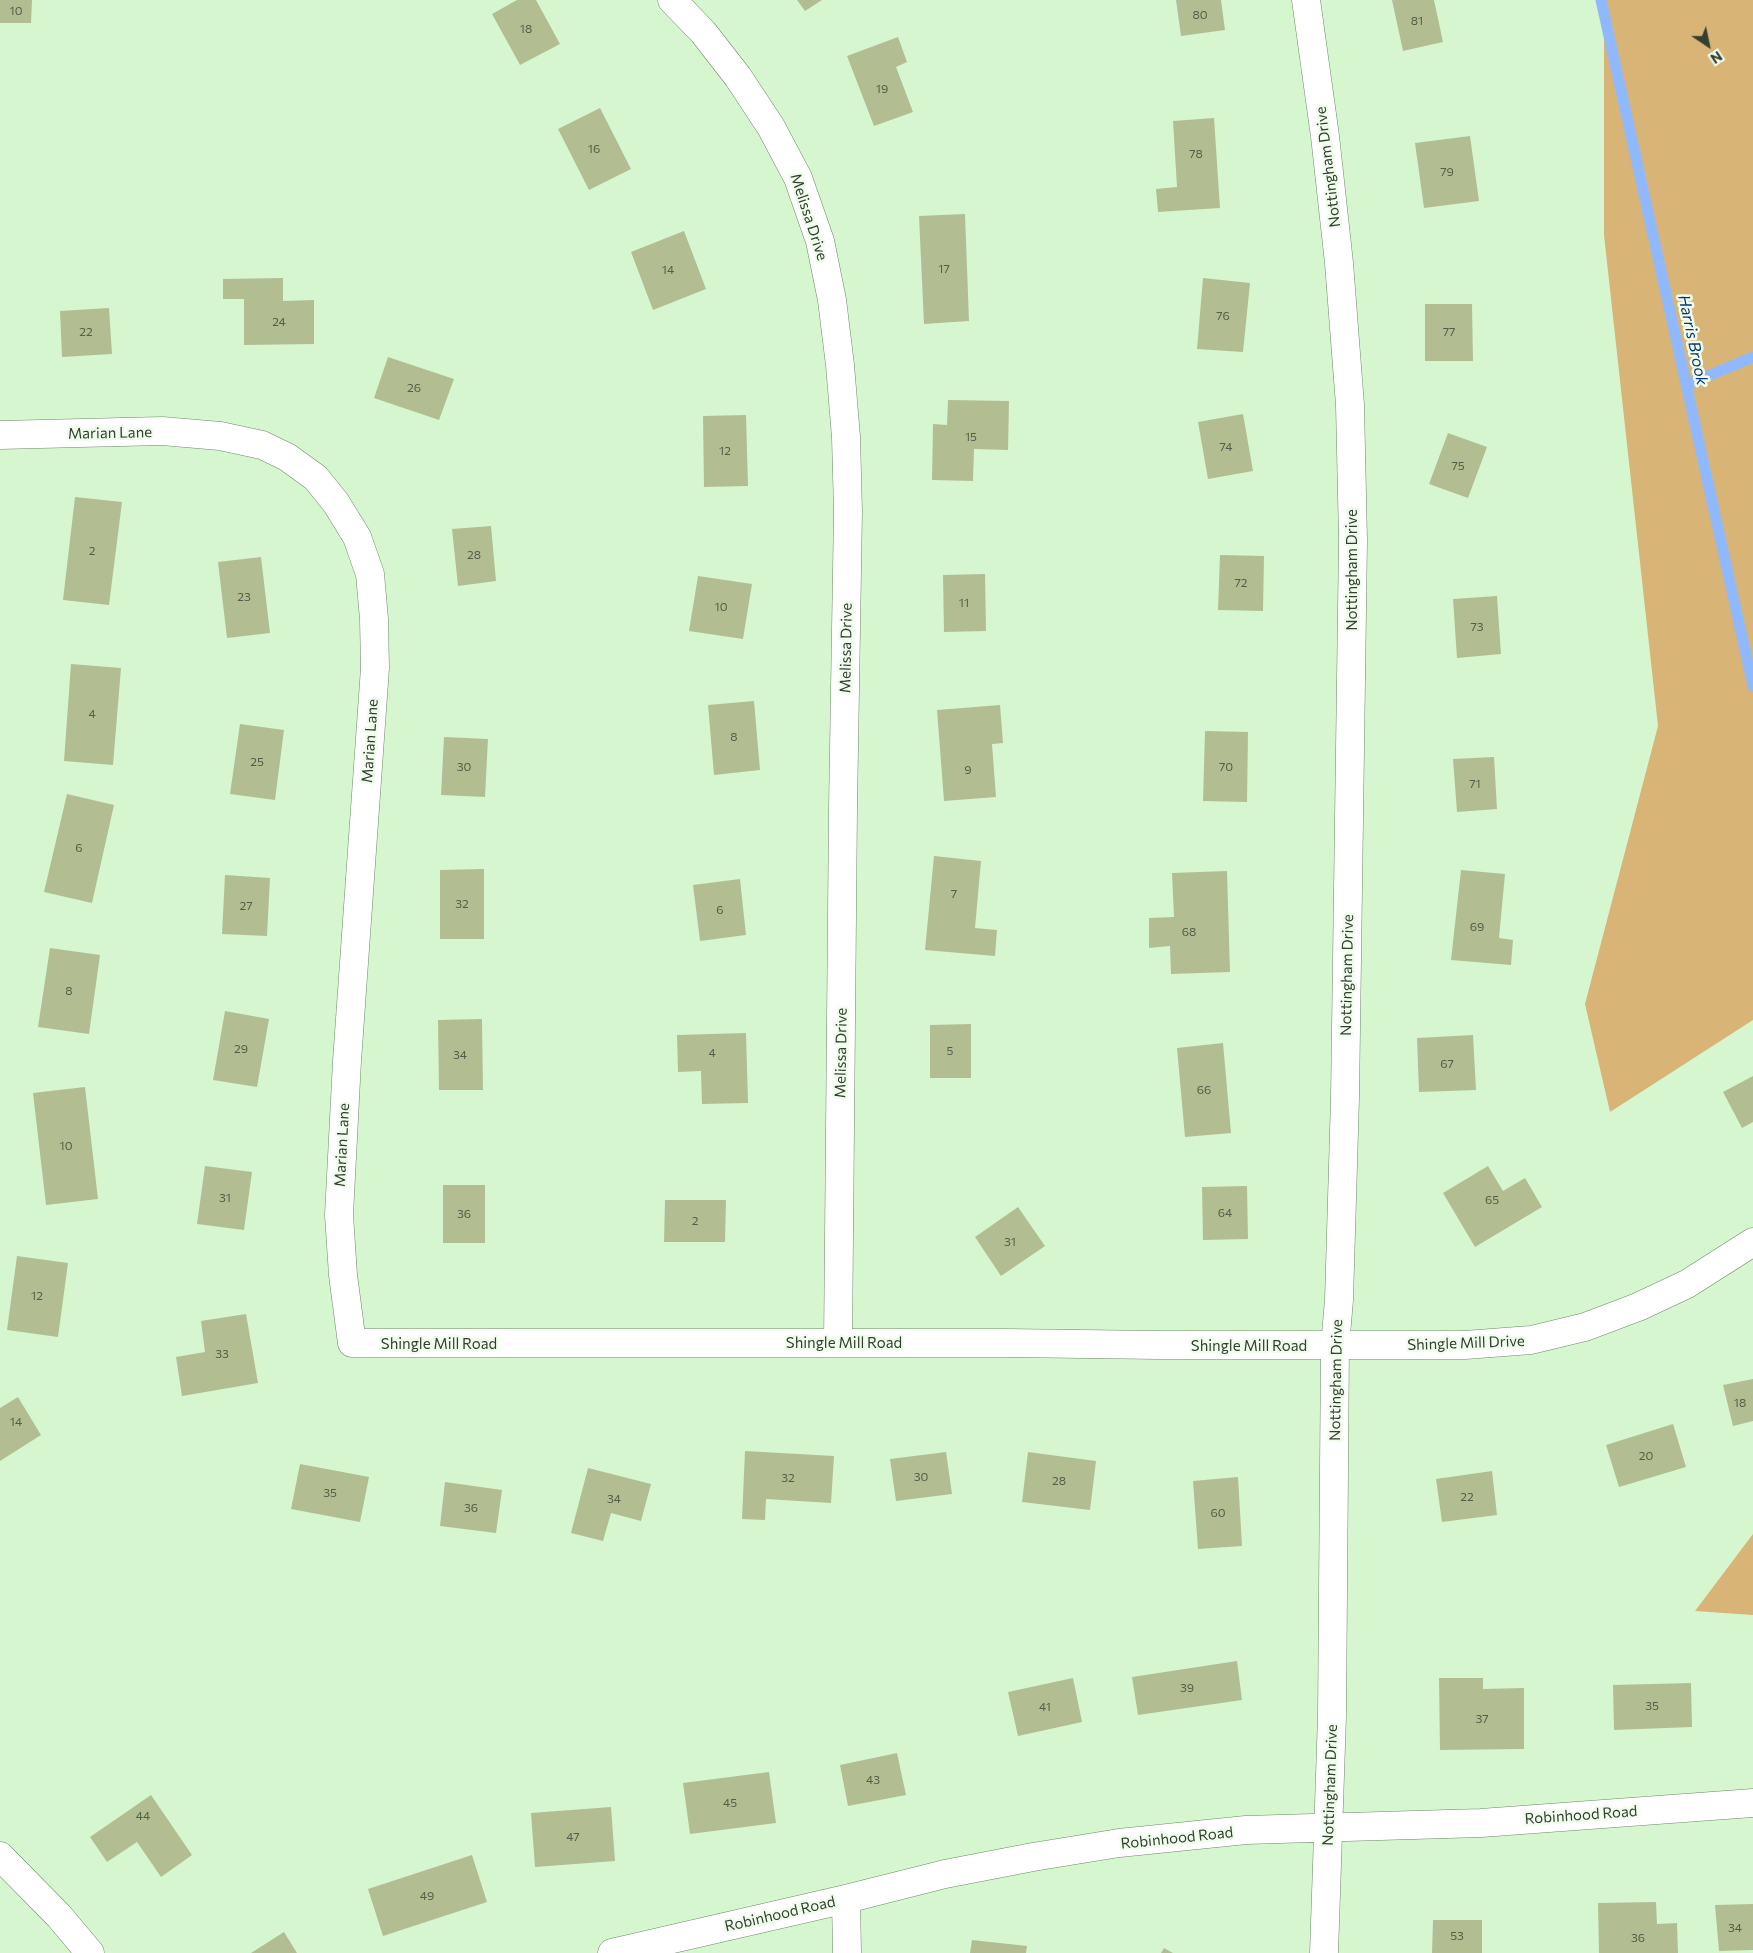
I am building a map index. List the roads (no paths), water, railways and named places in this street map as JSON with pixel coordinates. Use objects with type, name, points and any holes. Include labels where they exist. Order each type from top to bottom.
[{"type":"street","name":"Melissa Drive","points":[[672,0],[703,32],[738,77],[771,127],[798,178],[820,241],[832,300],[846,437],[848,511],[838,1343]]},
{"type":"street","name":"Nottingham Drive","points":[[1306,0],[1325,136],[1339,263],[1350,405],[1353,520],[1345,1098],[1339,1300],[1335,1346],[1332,1716],[1324,1953]]},
{"type":"street","name":"Marian Lane","points":[[0,435],[162,431],[220,436],[262,446],[287,457],[316,478],[336,502],[357,537],[370,574],[374,619],[375,668],[347,1061],[339,1214],[343,1275],[352,1343]]},
{"type":"street","name":"Shingle Mill Drive","points":[[1335,1346],[1465,1345],[1540,1338],[1585,1327],[1638,1308],[1687,1284],[1753,1242]]},
{"type":"street","name":"Shingle Mill Road","points":[[352,1343],[1335,1346]]},
{"type":"street","name":"Robinhood Road","points":[[612,1953],[945,1874],[1119,1843],[1246,1830],[1481,1823],[1753,1803]]},
{"type":"street","points":[[0,1856],[59,1916],[90,1953]]},
{"type":"street","points":[[846,1899],[847,1953]]},
{"type":"waterway","name":"Harris Brook","points":[[1601,0],[1753,686]]},
{"type":"waterway","points":[[1686,385],[1753,357]]}]
